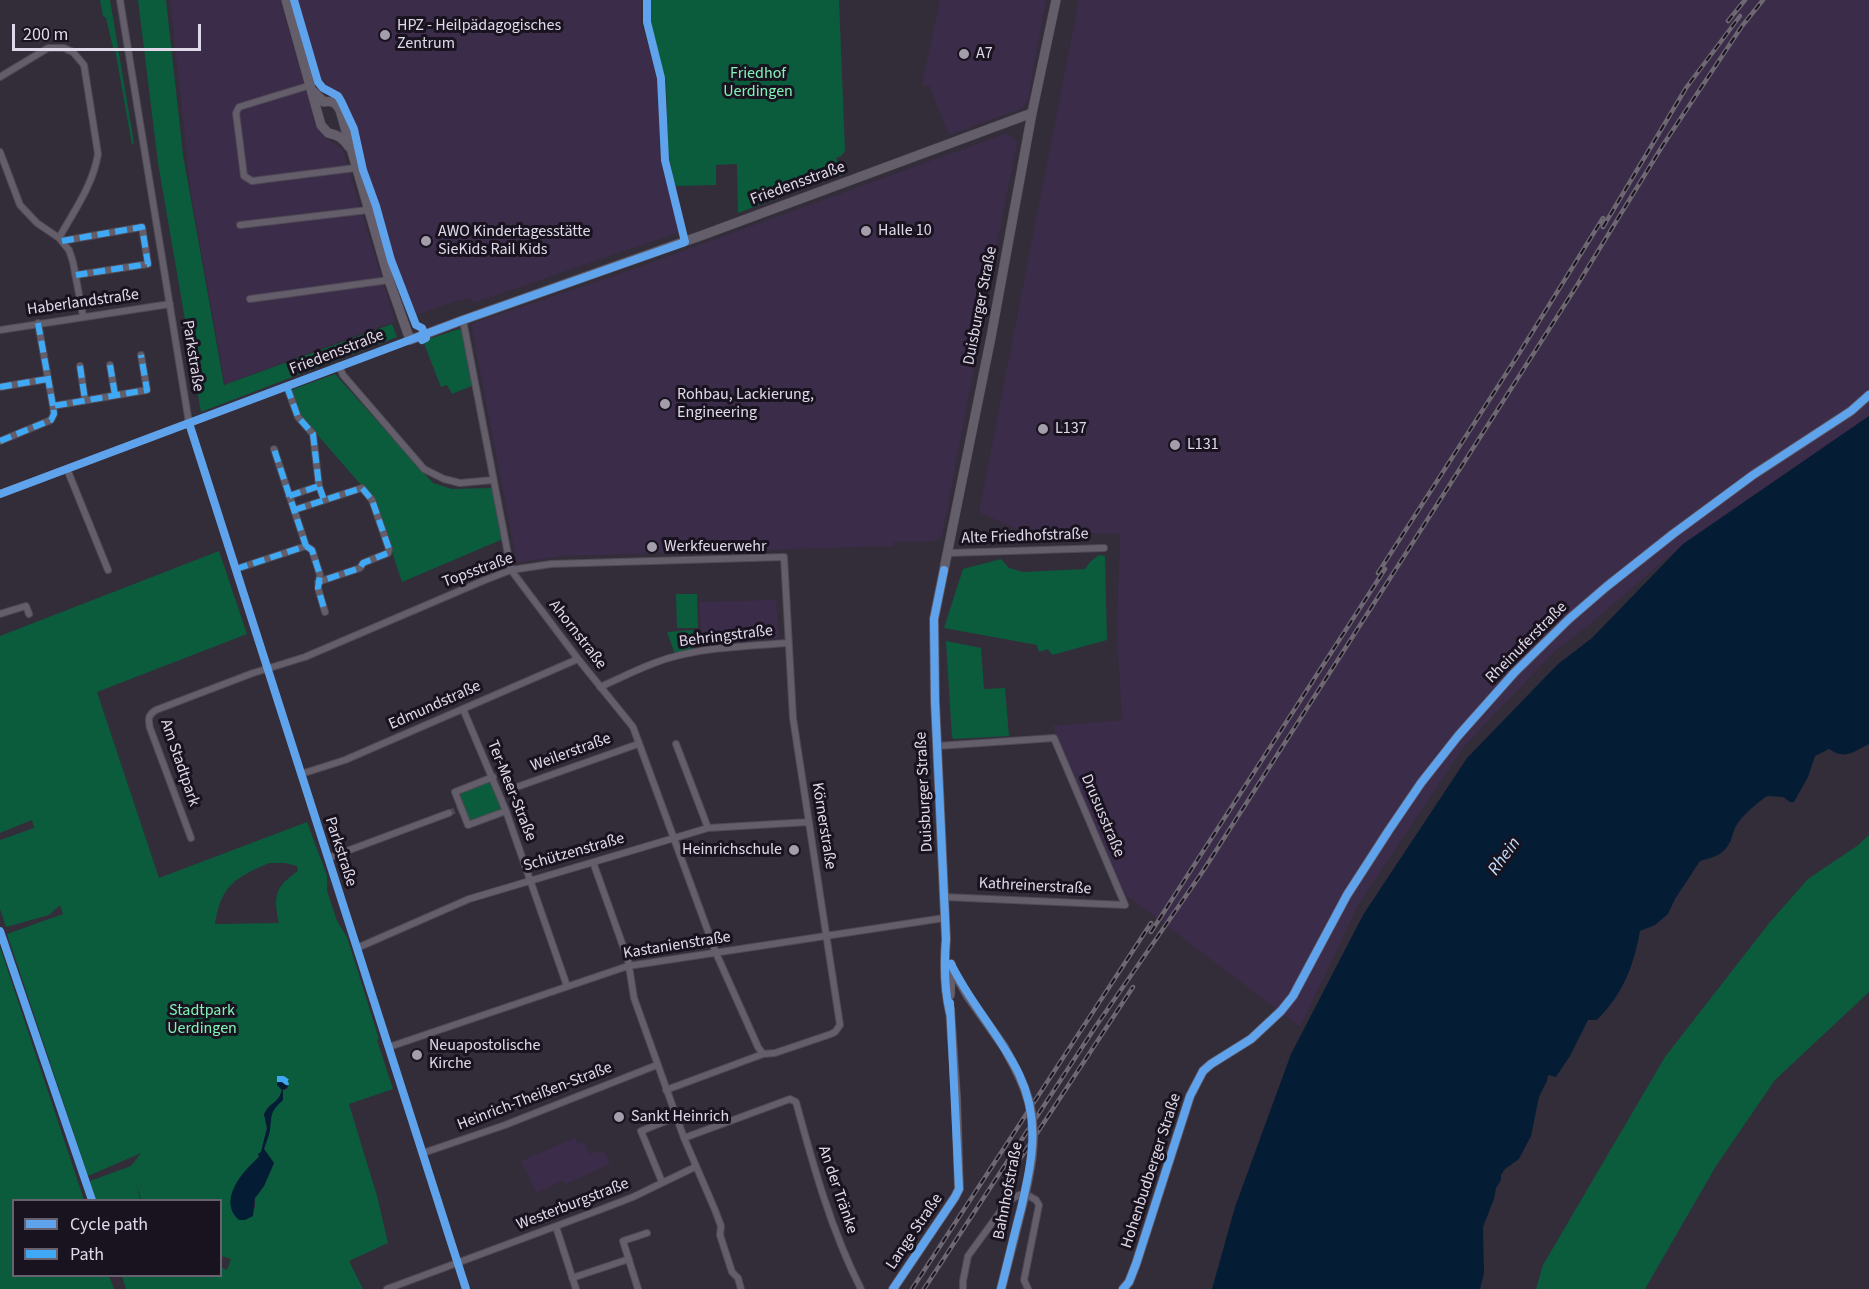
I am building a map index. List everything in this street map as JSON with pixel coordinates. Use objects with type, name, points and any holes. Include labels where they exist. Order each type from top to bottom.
[{"type":"main road","points":[[286,0],[321,125],[328,133],[339,136],[350,149]]},
{"type":"main road","name":"Duisburger Straße","points":[[950,1012],[945,985],[946,939],[934,619],[1056,0]]},
{"type":"main road","points":[[312,88],[324,102]]},
{"type":"main road","points":[[317,110],[324,102],[337,104],[389,280],[410,340]]},
{"type":"main road","name":"Friedensstraße","points":[[410,340],[685,242],[1032,113]]},
{"type":"main road","points":[[328,133],[339,131],[344,125]]},
{"type":"main road","name":"Rheinuferstraße","points":[[1293,996],[1336,914],[1389,830],[1451,745],[1514,673],[1569,619],[1673,534],[1745,480],[1851,411],[1869,395]]},
{"type":"main road","name":"Bahnhofstraße","points":[[946,939],[951,964],[968,996],[1004,1047],[1027,1094],[1032,1114],[1033,1149],[1029,1173],[1001,1289]]},
{"type":"main road","name":"Duisburger Straße","points":[[951,964],[950,1012],[959,1189]]},
{"type":"main road","points":[[950,1000],[959,995],[968,996]]},
{"type":"main road","name":"Hohenbudberger Straße","points":[[1123,1289],[1129,1282],[1136,1264],[1190,1096],[1198,1078],[1211,1064],[1243,1044],[1267,1025],[1293,996]]},
{"type":"main road","name":"Lange Straße","points":[[893,1289],[959,1189]]},
{"type":"street","name":"Parkstraße","points":[[120,0],[189,423],[466,1289]]},
{"type":"street","points":[[0,77],[48,48],[64,48],[73,52],[84,65],[98,154],[91,182],[60,240]]},
{"type":"street","points":[[312,88],[239,107],[236,113],[244,176],[252,182],[356,168]]},
{"type":"street","points":[[0,152],[20,205],[37,224],[60,240],[69,250],[83,316]]},
{"type":"street","points":[[240,225],[368,210]]},
{"type":"street","points":[[60,240],[142,227],[148,264],[76,275]]},
{"type":"street","points":[[250,299],[389,280]]},
{"type":"street","name":"Haberlandstraße","points":[[0,330],[170,304]]},
{"type":"street","name":"Ahornstraße","points":[[463,320],[511,570],[633,727],[716,953]]},
{"type":"street","points":[[0,441],[51,420],[54,414],[38,323]]},
{"type":"street","name":"Friedensstraße","points":[[0,494],[410,340]]},
{"type":"street","points":[[53,406],[147,390],[141,355]]},
{"type":"street","points":[[80,366],[85,400]]},
{"type":"street","points":[[110,366],[115,395]]},
{"type":"street","points":[[339,366],[344,375],[424,469],[444,479],[460,483],[493,480]]},
{"type":"street","points":[[0,387],[48,379]]},
{"type":"street","points":[[287,387],[298,417],[313,434],[319,486],[324,500]]},
{"type":"street","points":[[274,449],[306,546],[312,550],[320,575],[318,588],[325,612]]},
{"type":"street","points":[[67,469],[108,570]]},
{"type":"street","points":[[289,496],[319,486]]},
{"type":"street","points":[[294,510],[362,488],[372,500],[389,549],[384,556],[363,562],[360,568],[318,582]]},
{"type":"street","points":[[236,569],[306,546]]},
{"type":"street","name":"Alte Friedhofstraße","points":[[948,553],[1104,548]]},
{"type":"street","name":"Topsstraße","points":[[267,669],[305,657],[511,570],[551,564],[784,557]]},
{"type":"street","name":"Körnerstraße","points":[[763,1054],[775,1053],[831,1034],[840,1025],[794,718],[784,557]]},
{"type":"street","points":[[0,614],[26,606],[29,614]]},
{"type":"street","name":"Behringstraße","points":[[600,687],[667,658],[693,652],[788,643]]},
{"type":"street","name":"Edmundstraße","points":[[301,774],[345,760],[578,659]]},
{"type":"street","name":"Am Stadtpark","points":[[191,838],[150,728],[148,720],[150,714],[267,669]]},
{"type":"street","name":"Ter-Meer-Straße","points":[[463,709],[500,794],[567,986]]},
{"type":"street","name":"Drususstraße","points":[[937,746],[1054,738],[1125,905]]},
{"type":"street","name":"Weilerstraße","points":[[500,794],[638,744]]},
{"type":"street","points":[[676,744],[708,828]]},
{"type":"street","points":[[493,777],[455,792],[460,808],[468,825],[506,811]]},
{"type":"street","points":[[328,858],[449,813]]},
{"type":"street","name":"Schützenstraße","points":[[357,948],[469,899],[708,828],[809,822]]},
{"type":"street","points":[[593,862],[628,960],[634,998],[657,1065],[695,1167],[715,1210],[732,1272],[738,1278],[741,1289]]},
{"type":"street","name":"Kathreinerstraße","points":[[944,897],[1125,905]]},
{"type":"street","name":"Kastanienstraße","points":[[389,1047],[628,966],[945,918]]},
{"type":"street","points":[[666,1090],[763,1054],[716,953]]},
{"type":"street","name":"Heinrich-Theißen-Straße","points":[[423,1154],[514,1122],[657,1065]]},
{"type":"street","name":"An der Tränke","points":[[684,1138],[792,1100],[796,1102],[824,1197],[839,1240],[861,1289]]},
{"type":"street","points":[[662,1182],[641,1131],[676,1117]]},
{"type":"street","name":"Westerburgstraße","points":[[387,1289],[613,1205],[695,1167]]},
{"type":"street","points":[[963,1289],[968,1256],[1008,1200],[1018,1195],[1029,1196],[1039,1205],[1024,1280],[1028,1289]]},
{"type":"street","points":[[557,1230],[576,1289]]},
{"type":"street","points":[[638,1289],[623,1241],[647,1233]]},
{"type":"street","points":[[572,1278],[629,1259]]},
{"type":"shaded area","points":[[170,0],[280,0],[314,122],[326,139],[342,148],[395,321],[225,384],[191,193]]},
{"type":"shaded area","points":[[296,0],[642,0],[641,23],[660,80],[663,158],[679,232],[473,303],[471,298],[413,316],[364,166],[357,133],[340,94],[327,86],[318,71]]},
{"type":"shaded area","points":[[940,0],[1046,0],[1028,99],[1023,108],[949,135],[929,85],[922,85]]},
{"type":"shaded area","points":[[1079,0],[1869,0],[1869,416],[1683,544],[1589,625],[1555,651],[1464,746],[1359,903],[1300,1027],[1145,909],[1127,896],[1123,898],[1061,751],[1053,726],[1122,720],[1117,634],[1120,534],[1023,532],[979,512]]},
{"type":"shaded area","points":[[1007,133],[1017,142],[988,289],[983,293],[972,344],[970,344],[967,362],[975,363],[942,536],[935,541],[894,542],[893,546],[560,556],[517,563],[471,324],[617,275]]},
{"type":"shaded area","points":[[776,600],[779,638],[702,646],[699,602]]},
{"type":"shaded area","points":[[575,1138],[578,1144],[584,1142],[590,1154],[604,1151],[610,1164],[566,1184],[561,1181],[537,1193],[521,1161]]},
{"type":"green space","points":[[100,0],[110,0],[134,143],[132,145],[115,49],[106,18],[103,16]]},
{"type":"green space","points":[[138,0],[166,0],[183,155],[224,385],[392,324],[397,337],[201,412],[158,163]]},
{"type":"green space","name":"Friedhof Uerdingen","points":[[650,0],[839,0],[845,151],[836,158],[842,175],[805,186],[738,213],[737,164],[716,165],[716,185],[675,186],[668,152],[666,81],[650,30]]},
{"type":"green space","points":[[459,329],[463,331],[474,385],[452,394],[447,385],[441,387],[423,341]]},
{"type":"green space","points":[[335,374],[433,483],[452,489],[492,488],[503,539],[402,582],[375,501],[301,416],[291,390]]},
{"type":"green space","name":"Stadtpark Uerdingen","points":[[219,551],[247,634],[97,692],[159,878],[307,822],[327,876],[327,891],[337,921],[347,937],[393,1089],[349,1104],[377,1196],[388,1243],[349,1261],[363,1289],[126,1289],[122,1277],[222,1277],[222,1268],[227,1270],[231,1259],[222,1256],[222,1199],[141,1199],[136,1182],[140,1199],[96,1199],[90,1181],[131,1166],[141,1153],[88,1176],[7,934],[63,914],[60,905],[49,915],[6,927],[0,909],[0,840],[34,828],[32,820],[0,833],[0,636]],"holes":[[[269,863],[297,866],[298,871],[280,887],[276,899],[279,923],[215,924],[221,900],[232,884],[247,873]],[[283,1083],[288,1086],[283,1090],[283,1100],[271,1113],[270,1130],[264,1149],[274,1163],[264,1186],[255,1198],[255,1209],[236,1187],[238,1180],[261,1152],[267,1128],[264,1114],[269,1106],[279,1099],[282,1089],[277,1084]]]},
{"type":"green space","points":[[1099,555],[1105,556],[1107,640],[1052,655],[1048,649],[1039,652],[1037,645],[944,628],[963,569],[1001,559],[1009,568],[1023,572],[1085,569]]},
{"type":"green space","points":[[676,594],[697,594],[698,628],[677,628]]},
{"type":"green space","points":[[693,630],[694,648],[675,654],[667,632]]},
{"type":"green space","points":[[946,641],[981,648],[984,689],[1005,688],[1009,736],[954,739],[952,737]]},
{"type":"green space","points":[[491,780],[503,809],[470,822],[459,792]]},
{"type":"green space","points":[[1869,835],[1869,992],[1775,1080],[1716,1166],[1645,1289],[1536,1289],[1543,1265],[1665,1057],[1770,922],[1808,879],[1857,846]]},
{"type":"green space","points":[[0,947],[84,1199],[12,1199],[12,1277],[109,1277],[114,1289],[0,1289]]},
{"type":"water","name":"Rhein","points":[[1869,416],[1869,744],[1849,754],[1840,754],[1829,749],[1815,756],[1808,777],[1794,802],[1783,797],[1767,796],[1755,805],[1737,825],[1725,849],[1715,857],[1700,861],[1668,914],[1655,925],[1640,931],[1631,967],[1614,1000],[1597,1020],[1588,1020],[1570,1056],[1556,1077],[1548,1075],[1539,1097],[1531,1136],[1519,1159],[1505,1169],[1501,1175],[1483,1227],[1484,1273],[1480,1289],[1212,1289],[1235,1207],[1291,1054],[1363,915],[1467,758],[1558,664],[1592,638],[1683,544]]},
{"type":"water","points":[[278,1081],[288,1087],[283,1090],[283,1100],[272,1114],[270,1132],[264,1149],[274,1163],[264,1186],[255,1198],[253,1216],[239,1220],[233,1212],[231,1195],[240,1178],[259,1157],[267,1128],[264,1114],[282,1090],[277,1085]]},
{"type":"tunnel","points":[[449,813],[458,809]]},
{"type":"railway","points":[[1728,21],[1745,0]]},
{"type":"railway","points":[[924,1289],[1096,1026],[1203,871],[1576,287],[1663,145],[1742,26],[1763,0]]},
{"type":"railway","points":[[1603,227],[1686,88],[1740,16]]},
{"type":"railway","points":[[1378,573],[1603,218]]},
{"type":"railway","points":[[1151,932],[1385,569]]},
{"type":"railway","points":[[912,1289],[1151,923]]},
{"type":"railway","points":[[1016,1165],[1133,987]]},
{"type":"marked path","points":[[62,241],[142,227],[148,264],[76,275]]},
{"type":"marked path","points":[[38,323],[53,406]]},
{"type":"marked path","points":[[0,441],[51,420],[54,414],[53,406],[147,390],[141,355]]},
{"type":"marked path","points":[[110,365],[115,395]]},
{"type":"marked path","points":[[80,366],[85,400]]},
{"type":"marked path","points":[[0,387],[48,379]]},
{"type":"marked path","points":[[287,387],[298,417],[313,434],[319,486],[324,500]]},
{"type":"marked path","points":[[236,569],[306,546],[274,449]]},
{"type":"marked path","points":[[289,496],[319,486]]},
{"type":"marked path","points":[[294,510],[362,488],[372,500],[389,549],[388,553],[363,563],[360,568],[318,582]]},
{"type":"marked path","points":[[306,546],[312,550],[320,575],[318,588],[325,612]]},
{"type":"marked path","points":[[277,1079],[289,1081]]},
{"type":"cycle path","points":[[294,0],[318,82],[323,88],[338,96],[354,129],[363,170],[391,260],[416,325],[422,328],[426,338],[422,340]]},
{"type":"cycle path","points":[[0,494],[463,320],[685,242],[665,160],[661,78],[647,22],[647,0]]},
{"type":"cycle path","points":[[1123,1289],[1129,1282],[1136,1264],[1190,1096],[1203,1071],[1251,1039],[1281,1011],[1293,996],[1347,895],[1421,783],[1458,736],[1514,673],[1569,619],[1606,587],[1753,475],[1851,411],[1869,395]]},
{"type":"cycle path","points":[[189,423],[466,1289]]},
{"type":"cycle path","points":[[944,570],[934,619],[935,701],[946,939],[945,976],[950,1013]]},
{"type":"cycle path","points":[[0,931],[92,1199]]},
{"type":"cycle path","points":[[951,964],[1019,1074],[1030,1108],[1031,1157],[1001,1289]]},
{"type":"cycle path","points":[[893,1289],[959,1189],[950,1003]]},
{"type":"place","name":"HPZ - Heilpädagogisches Zentrum","points":[[385,35]]},
{"type":"place","name":"A7","points":[[964,54]]},
{"type":"place","name":"Halle 10","points":[[866,231]]},
{"type":"place","name":"AWO Kindertagesstätte SieKids Rail Kids","points":[[426,241]]},
{"type":"place","name":"Rohbau, Lackierung, Engineering","points":[[665,404]]},
{"type":"place","name":"L137","points":[[1043,429]]},
{"type":"place","name":"L131","points":[[1175,445]]},
{"type":"place","name":"Werkfeuerwehr","points":[[652,547]]},
{"type":"place","name":"Heinrichschule","points":[[794,850]]},
{"type":"place","name":"Neuapostolische Kirche","points":[[417,1055]]},
{"type":"place","name":"Sankt Heinrich","points":[[619,1117]]}]
